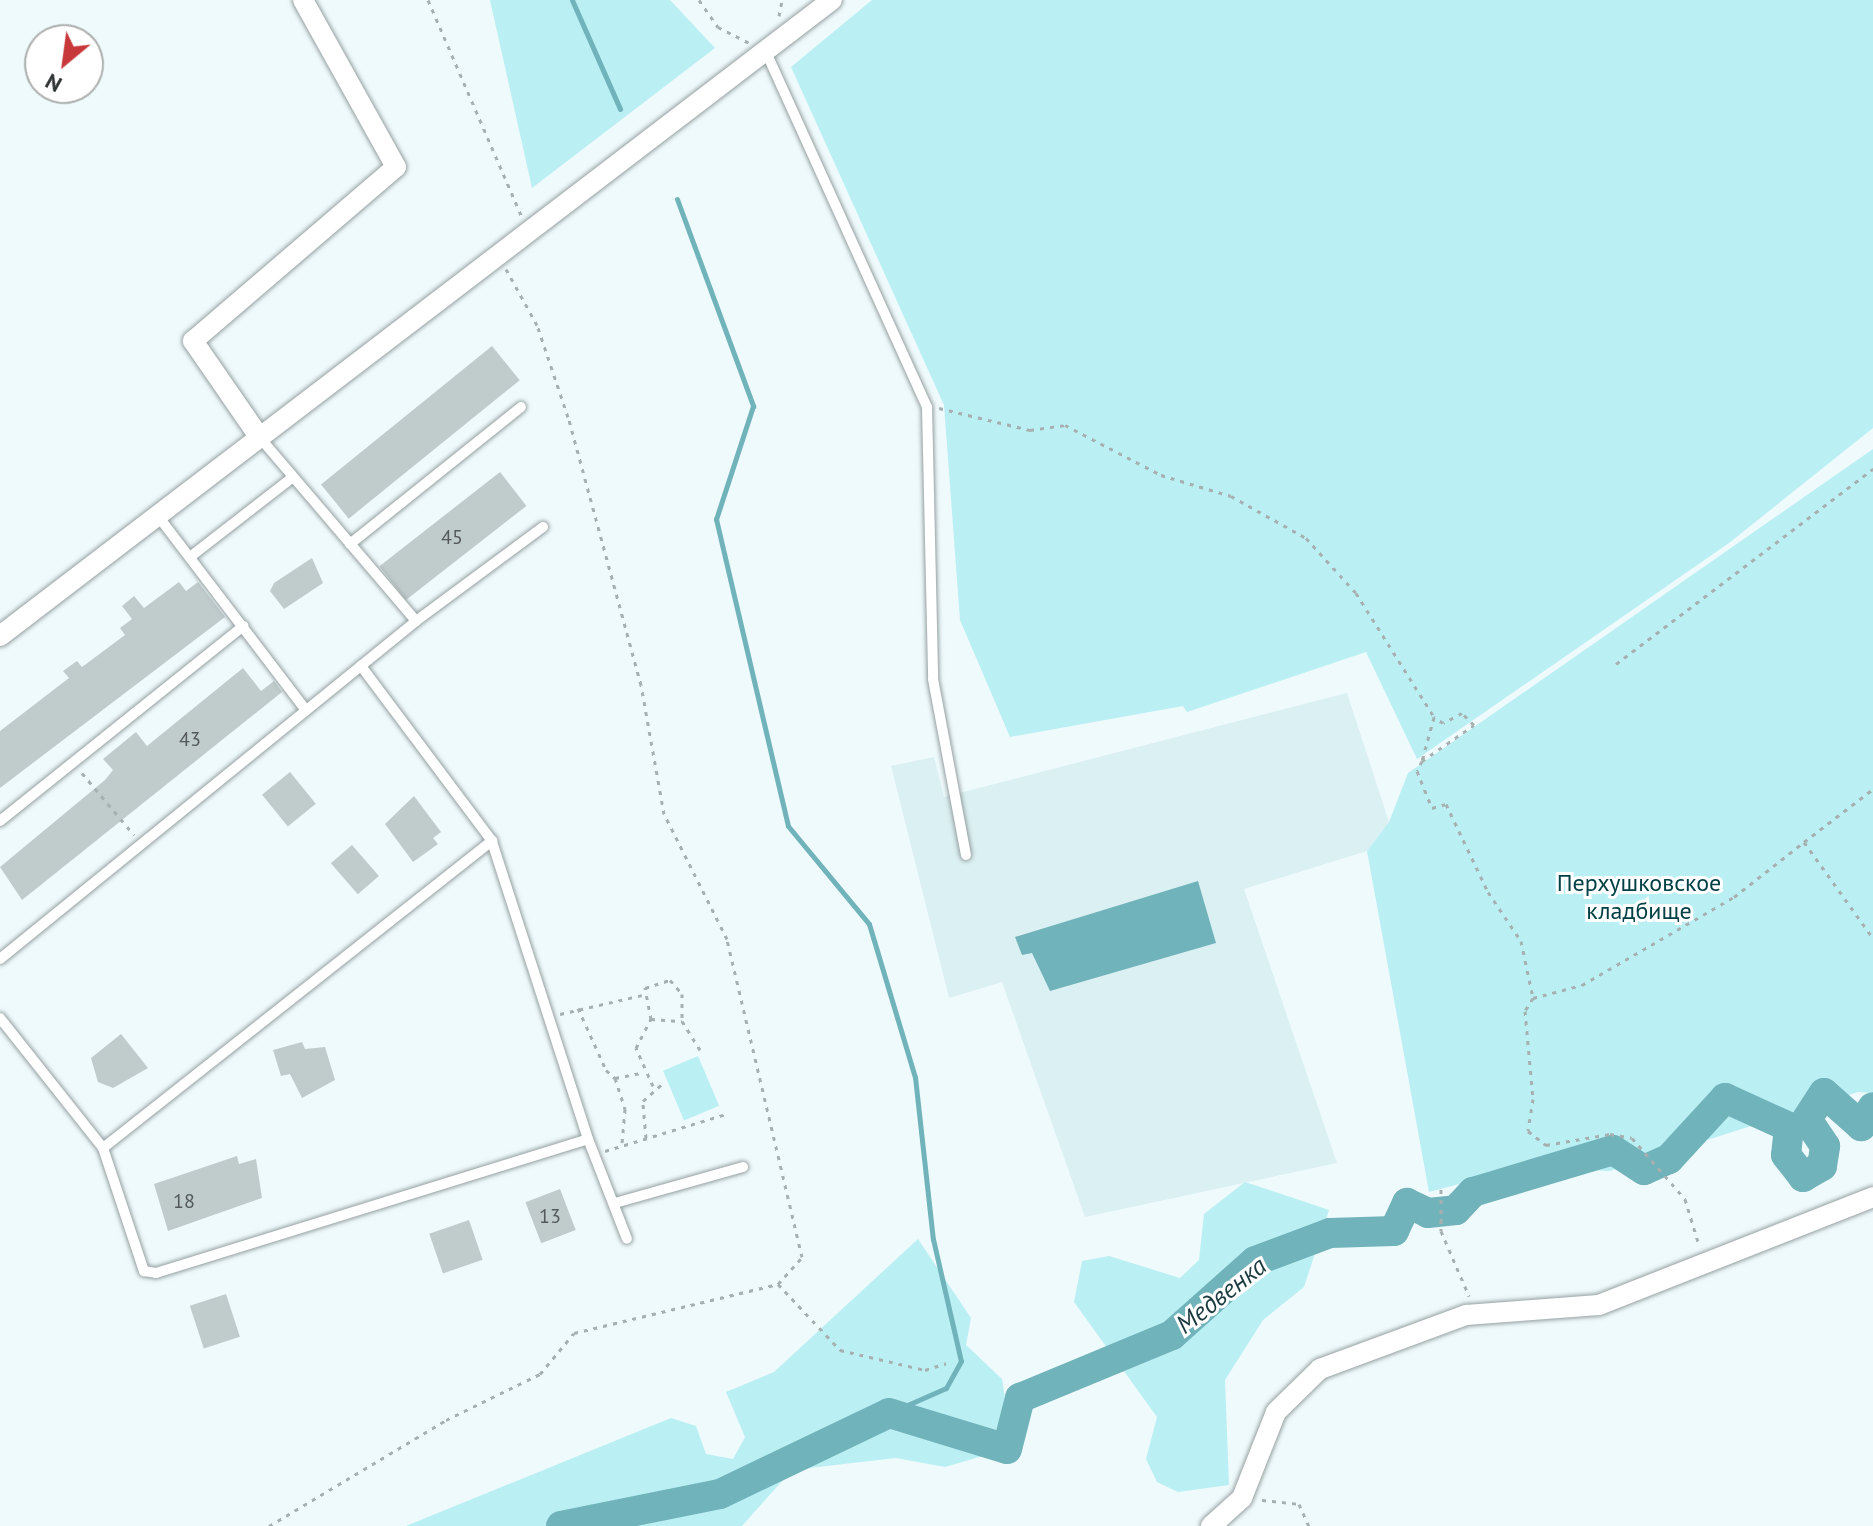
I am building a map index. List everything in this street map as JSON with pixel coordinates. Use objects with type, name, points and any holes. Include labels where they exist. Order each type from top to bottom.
[{"type":"street","points":[[260,438],[193,341],[396,167],[303,0]]},
{"type":"street","points":[[0,636],[832,0]]},
{"type":"street","points":[[1211,1526],[1242,1498],[1276,1412],[1320,1369],[1477,1314],[1599,1305],[1704,1260],[1873,1197]]},
{"type":"lane","points":[[766,52],[927,407],[933,679],[966,855]]},
{"type":"lane","points":[[350,544],[521,407]]},
{"type":"lane","points":[[260,438],[416,621]]},
{"type":"lane","points":[[190,557],[293,477]]},
{"type":"lane","points":[[158,516],[306,710]]},
{"type":"lane","points":[[0,959],[416,621],[543,527]]},
{"type":"lane","points":[[0,821],[243,626]]},
{"type":"lane","points":[[361,666],[492,841],[588,1139],[598,1153],[627,1239]]},
{"type":"lane","points":[[103,1148],[492,841]]},
{"type":"lane","points":[[0,1018],[103,1148],[144,1271],[156,1273],[588,1139]]},
{"type":"lane","points":[[615,1203],[743,1167]]},
{"type":"path","points":[[428,0],[471,94],[528,233]]},
{"type":"path","points":[[699,0],[718,27],[766,52]]},
{"type":"path","points":[[499,256],[537,325],[568,417],[641,685],[653,756]]},
{"type":"path","points":[[927,407],[1030,430],[1065,425],[1296,532],[1356,593],[1434,717],[1443,723],[1462,713],[1474,725],[1422,761]]},
{"type":"path","points":[[1616,664],[1873,469]]},
{"type":"path","points":[[1434,717],[1417,771],[1432,808],[1446,804],[1488,892],[1521,941],[1533,998],[1525,1011],[1533,1099],[1528,1131],[1546,1145],[1610,1134],[1632,1138],[1685,1199],[1704,1260]]},
{"type":"path","points":[[73,762],[141,844]]},
{"type":"path","points":[[1533,998],[1582,985],[1734,897],[1873,789]]},
{"type":"path","points":[[1804,842],[1873,938]]},
{"type":"path","points":[[549,1018],[578,1008],[642,995],[657,980],[670,980],[682,994],[682,1021],[700,1050]]},
{"type":"path","points":[[642,995],[651,1019],[636,1048],[643,1072],[653,1086]]},
{"type":"path","points":[[578,1008],[589,1041],[615,1078],[625,1109],[621,1146]]},
{"type":"path","points":[[651,1019],[682,1021]]},
{"type":"path","points":[[615,1078],[643,1072]]},
{"type":"path","points":[[646,1138],[643,1101],[653,1086],[664,1082]]},
{"type":"path","points":[[598,1153],[726,1114]]},
{"type":"path","points":[[1441,1189],[1441,1224],[1477,1314]]},
{"type":"path","points":[[778,1284],[840,1350],[925,1370],[946,1363]]},
{"type":"path","points":[[1242,1498],[1299,1504],[1309,1526]]},
{"type":"shaded area","points":[[1347,693],[1389,822],[1367,851],[1244,889],[1337,1163],[1085,1217],[1002,982],[949,998],[891,766],[934,757],[944,797]]},
{"type":"shaded area","points":[[1198,881],[1216,943],[1050,991],[1032,953],[1022,955],[1015,937]]},
{"type":"green space","points":[[490,0],[670,0],[715,48],[532,188]]},
{"type":"green space","points":[[872,0],[1873,0],[1873,428],[1729,543],[1417,759],[1366,652],[1187,712],[1183,706],[1010,737],[960,620],[944,405],[791,67]]},
{"type":"green space","name":"Перхушковское кладбище","points":[[1873,449],[1873,1093],[1858,1092],[1610,1171],[1551,1168],[1546,1161],[1429,1192],[1367,851],[1389,822],[1408,773]]},
{"type":"green space","points":[[698,1056],[719,1106],[684,1121],[663,1071]]},
{"type":"green space","points":[[1245,1182],[1329,1210],[1304,1287],[1263,1320],[1225,1380],[1229,1485],[1178,1492],[1157,1482],[1146,1459],[1157,1417],[1074,1302],[1082,1261],[1109,1256],[1180,1278],[1199,1260],[1204,1214]]},
{"type":"green space","points":[[918,1239],[971,1318],[966,1345],[1002,1379],[1006,1405],[986,1455],[945,1467],[896,1458],[792,1470],[742,1526],[406,1526],[671,1418],[696,1426],[706,1454],[733,1459],[745,1437],[726,1392],[774,1372]]},
{"type":"building","points":[[492,346],[520,380],[349,519],[321,484]]},
{"type":"building","points":[[500,472],[526,506],[406,600],[379,566]]},
{"type":"building","points":[[312,558],[323,583],[284,609],[270,591],[274,583]]},
{"type":"building","points":[[179,582],[186,591],[198,582],[225,617],[0,788],[0,731],[69,678],[63,671],[77,661],[82,667],[125,635],[120,628],[132,619],[122,606],[134,596],[144,608]]},
{"type":"building","points":[[243,668],[261,691],[274,681],[282,692],[22,900],[0,867],[105,780],[113,770],[103,759],[136,732],[147,746]]},
{"type":"building","points":[[290,772],[316,804],[288,827],[262,795]]},
{"type":"building","points":[[414,796],[441,832],[433,838],[438,844],[413,862],[385,824]]},
{"type":"building","points":[[352,845],[379,876],[358,894],[331,863]]},
{"type":"building","points":[[121,1034],[148,1068],[113,1088],[98,1082],[91,1058]]},
{"type":"building","points":[[302,1042],[305,1049],[325,1047],[335,1080],[302,1098],[290,1074],[281,1076],[273,1050]]},
{"type":"building","points":[[237,1156],[239,1164],[256,1159],[262,1198],[168,1231],[154,1184]]},
{"type":"building","points":[[560,1189],[576,1230],[541,1243],[525,1202]]},
{"type":"building","points":[[469,1220],[483,1260],[443,1273],[429,1234]]},
{"type":"building","points":[[226,1294],[240,1337],[204,1349],[190,1306]]},
{"type":"waterway","points":[[572,0],[620,109]]},
{"type":"waterway","points":[[677,199],[753,406],[716,519],[788,826],[869,924],[915,1077],[933,1239],[961,1361],[946,1388],[889,1413]]},
{"type":"waterway","name":"Медвенка","points":[[561,1526],[720,1494],[889,1413],[1007,1449],[1020,1398],[1172,1335],[1255,1261],[1330,1233],[1394,1231],[1407,1203],[1428,1213],[1456,1210],[1473,1192],[1613,1150],[1644,1170],[1669,1159],[1725,1098],[1789,1127],[1786,1155],[1803,1177],[1822,1166],[1825,1146],[1807,1119],[1824,1093],[1861,1126],[1873,1107]]}]
